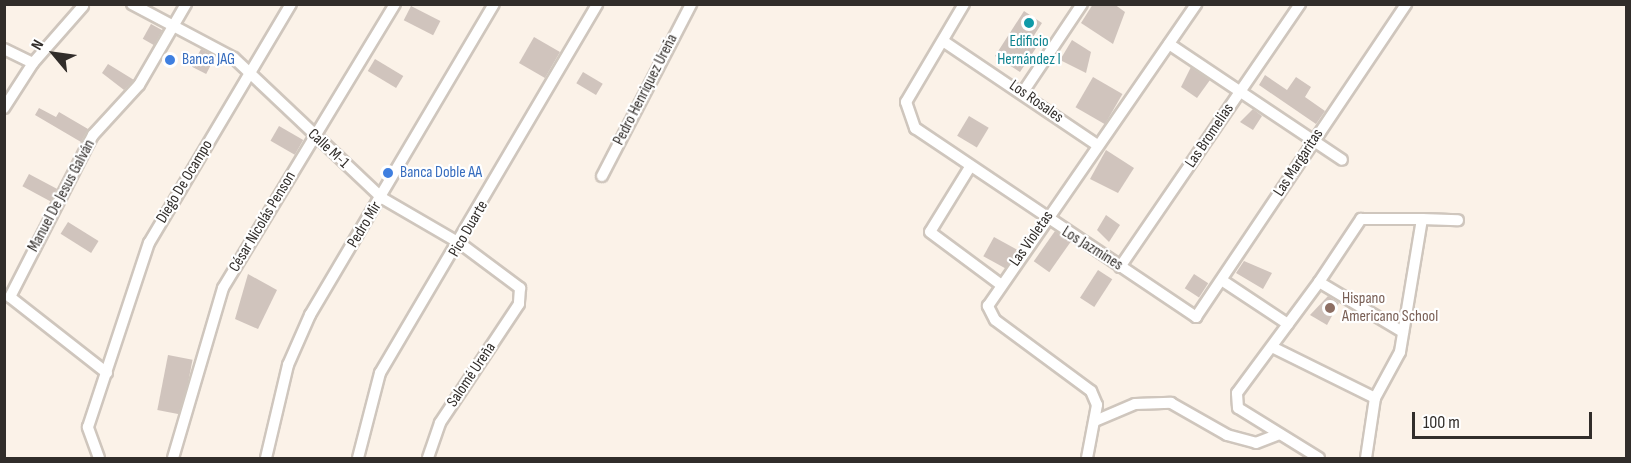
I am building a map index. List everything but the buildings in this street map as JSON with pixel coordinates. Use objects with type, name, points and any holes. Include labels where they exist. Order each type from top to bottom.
[{"type":"street","name":"Calle M-1","points":[[132,4],[251,71],[315,137],[381,198],[461,244],[520,288],[522,296]]},
{"type":"street","name":"Manuel De Jesus Galván","points":[[107,373],[12,304],[12,288],[93,135],[139,85],[186,4]]},
{"type":"street","name":"Diego De Ocampo","points":[[99,459],[88,428],[149,243],[291,4]]},
{"type":"street","name":"César Nicolás Penson","points":[[173,459],[223,288],[395,4]]},
{"type":"street","name":"Pedro Mir","points":[[266,459],[288,365],[310,315],[494,4]]},
{"type":"street","name":"Pico Duarte","points":[[358,459],[380,373],[461,244],[597,4]]},
{"type":"street","name":"Pedro Henriquez Ureña","points":[[602,176],[691,4]]},
{"type":"street","points":[[943,41],[964,4]]},
{"type":"street","points":[[1023,92],[1082,4]]},
{"type":"street","name":"Las Violetas","points":[[1087,459],[1097,405],[1091,391],[990,314],[1000,284],[1196,4]]},
{"type":"street","name":"Las Bromelias","points":[[1120,267],[1300,4]]},
{"type":"street","name":"Las Margaritas","points":[[1191,317],[1201,314],[1313,141],[1407,4]]},
{"type":"street","points":[[4,108],[33,63],[83,6]]},
{"type":"street","name":"Los Rosales","points":[[943,41],[1023,92],[1097,145]]},
{"type":"street","name":"Los Jazmines","points":[[943,41],[906,102],[908,117],[915,128],[1045,220],[1120,267],[1191,317]]},
{"type":"street","points":[[1168,44],[1342,159]]},
{"type":"street","points":[[4,49],[33,63]]},
{"type":"street","points":[[970,167],[930,232],[1000,284]]},
{"type":"street","points":[[1319,459],[1235,402],[1361,219],[1458,220]]},
{"type":"street","points":[[1366,459],[1375,398],[1400,352],[1422,219]]},
{"type":"street","points":[[1223,281],[1288,324]]},
{"type":"street","points":[[1319,282],[1403,332]]},
{"type":"street","name":"Salomé Ureña","points":[[428,459],[440,423],[522,296]]},
{"type":"street","points":[[1272,347],[1375,398]]},
{"type":"street","points":[[1095,421],[1135,404],[1171,403],[1227,435],[1256,443],[1279,434]]},
{"type":"place","name":"Edificio Hernández I","points":[[1029,23]]},
{"type":"place","name":"Banca JAG","points":[[170,60]]},
{"type":"place","name":"Banca Doble AA","points":[[388,173]]},
{"type":"place","name":"Hispano Americano School","points":[[1330,308]]}]
